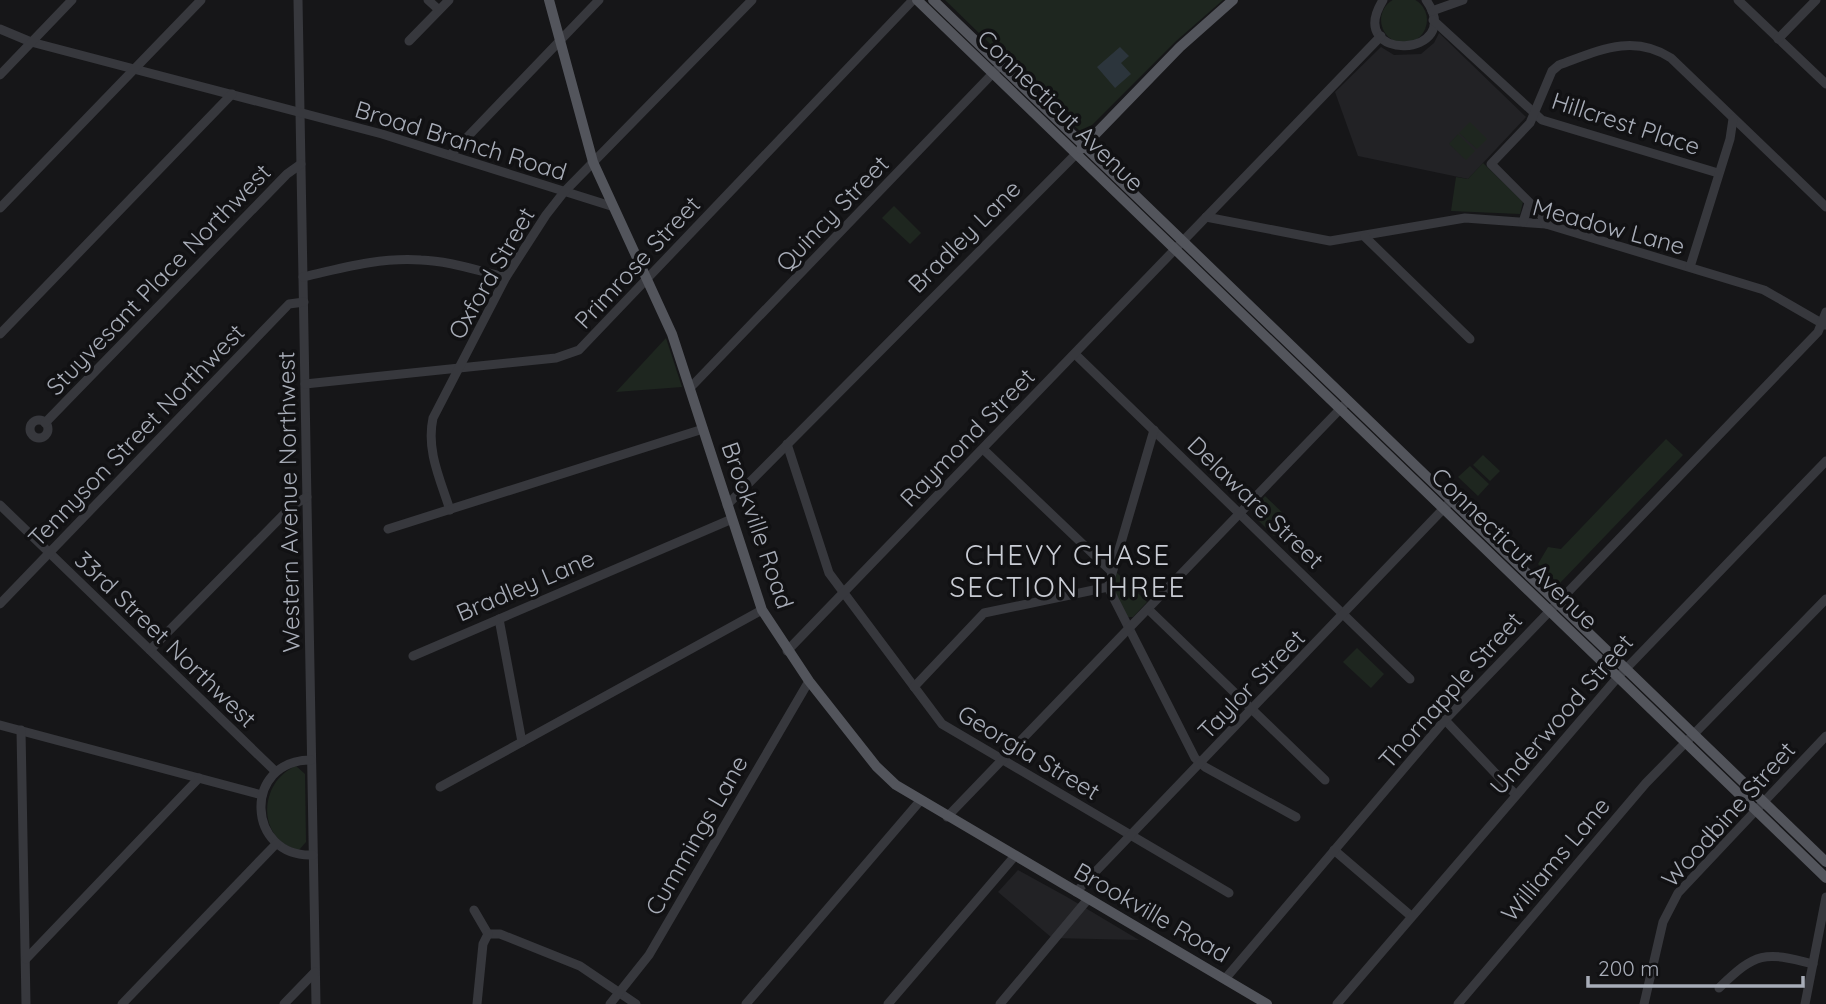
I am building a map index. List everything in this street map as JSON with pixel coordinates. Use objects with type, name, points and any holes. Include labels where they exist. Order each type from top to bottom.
[{"type":"main road","name":"Brookville Road","points":[[549,0],[593,162],[672,334],[762,610],[787,651],[876,766],[920,801],[1267,1004]]},
{"type":"main road","name":"Connecticut Avenue","points":[[915,0],[997,69]]},
{"type":"main road","name":"Connecticut Avenue","points":[[933,0],[997,69],[1344,405],[1759,805],[1826,862]]},
{"type":"main road","name":"Bradley Lane","points":[[1080,150],[1180,47],[1233,0]]},
{"type":"main road","name":"Connecticut Avenue","points":[[1759,805],[1826,878]]},
{"type":"street","points":[[0,75],[72,0]]},
{"type":"street","points":[[0,208],[201,0]]},
{"type":"street","name":"Western Avenue Northwest","points":[[298,0],[316,1004]]},
{"type":"street","points":[[428,0],[439,10]]},
{"type":"street","points":[[410,41],[449,0]]},
{"type":"street","points":[[451,154],[599,0]]},
{"type":"street","name":"Oxford Street","points":[[450,510],[432,454],[430,436],[433,418],[506,277],[532,234],[564,192],[752,0]]},
{"type":"street","name":"Primrose Street","points":[[305,384],[570,354],[586,344],[646,278],[915,0]]},
{"type":"street","points":[[1382,0],[1375,18],[1381,36],[1395,46],[1413,47],[1427,37],[1433,15],[1463,0]]},
{"type":"street","name":"Hillcrest Place","points":[[1426,0],[1433,15],[1542,120],[1718,173]]},
{"type":"street","points":[[1738,0],[1826,84]]},
{"type":"street","points":[[1778,39],[1815,0]]},
{"type":"street","name":"Broad Branch Road","points":[[0,29],[31,42],[451,154],[611,206]]},
{"type":"street","name":"Raymond Street","points":[[787,651],[1381,36]]},
{"type":"street","points":[[1546,225],[1492,164],[1535,114],[1548,76],[1555,68],[1610,46],[1629,44],[1651,47],[1671,58],[1826,207]]},
{"type":"street","name":"Quincy Street","points":[[690,388],[997,69]]},
{"type":"street","points":[[0,334],[232,94]]},
{"type":"street","points":[[1690,267],[1730,139],[1733,120]]},
{"type":"street","points":[[1730,139],[1746,132]]},
{"type":"street","name":"Bradley Lane","points":[[727,505],[1080,150]]},
{"type":"street","name":"Stuyvesant Place Northwest","points":[[45,423],[287,174],[302,164]]},
{"type":"street","points":[[1523,222],[1529,203]]},
{"type":"street","name":"Meadow Lane","points":[[1206,217],[1322,240],[1364,237],[1432,221],[1465,218],[1546,225],[1764,290],[1824,324]]},
{"type":"street","points":[[1364,237],[1470,339]]},
{"type":"street","points":[[303,277],[367,263],[413,259],[443,262],[506,277]]},
{"type":"street","name":"Tennyson Street Northwest","points":[[0,604],[289,304],[303,302]]},
{"type":"street","name":"Thornapple Street","points":[[1224,979],[1445,720],[1818,332],[1824,324],[1826,312]]},
{"type":"street","name":"Delaware Street","points":[[1075,354],[1410,679]]},
{"type":"street","points":[[947,817],[1344,405]]},
{"type":"street","points":[[388,529],[703,429]]},
{"type":"street","points":[[1154,430],[1108,587],[1200,763],[1296,817]]},
{"type":"street","name":"Georgia Street","points":[[786,444],[825,565],[942,724],[1229,893]]},
{"type":"street","points":[[983,449],[1111,571]]},
{"type":"street","name":"Underwood Street","points":[[1337,1004],[1622,673],[1826,461]]},
{"type":"street","points":[[150,650],[293,505],[307,497]]},
{"type":"street","name":"33rd Street Northwest","points":[[0,505],[275,771]]},
{"type":"street","name":"Taylor Street","points":[[1076,892],[1448,505]]},
{"type":"street","name":"Bradley Lane","points":[[412,656],[732,519]]},
{"type":"street","points":[[914,687],[984,612],[1108,587]]},
{"type":"street","name":"Williams Lane","points":[[1458,1004],[1626,805],[1826,599]]},
{"type":"street","points":[[1148,609],[1325,780]]},
{"type":"street","points":[[440,787],[762,610]]},
{"type":"street","points":[[499,619],[522,742]]},
{"type":"street","name":"Cummings Lane","points":[[610,1004],[649,955],[809,681]]},
{"type":"street","points":[[1445,720],[1516,794]]},
{"type":"street","points":[[0,724],[262,795]]},
{"type":"street","points":[[21,730],[26,1004]]},
{"type":"street","name":"Woodbine Street","points":[[1644,1004],[1663,922],[1678,893],[1826,736]]},
{"type":"street","points":[[312,760],[294,761],[275,771],[262,795],[263,818],[276,844],[292,853],[313,855]]},
{"type":"street","points":[[26,959],[199,778]]},
{"type":"street","points":[[746,1004],[920,801]]},
{"type":"street","points":[[122,1004],[276,844]]},
{"type":"street","points":[[1334,850],[1411,916]]},
{"type":"street","points":[[888,1004],[1014,857]]},
{"type":"street","points":[[1805,1004],[1826,897]]},
{"type":"street","points":[[1003,1003],[1088,899]]},
{"type":"street","points":[[474,910],[488,934]]},
{"type":"street","points":[[488,934],[500,934],[580,965],[636,1004]]},
{"type":"street","points":[[477,1004],[483,944],[488,934]]},
{"type":"street","points":[[1719,988],[1740,967],[1759,956],[1778,955],[1813,964]]},
{"type":"street","points":[[284,1004],[315,972]]},
{"type":"shaded area","points":[[1404,-3],[1420,4],[1427,20],[1420,36],[1404,43],[1388,36],[1381,20],[1388,4]]},
{"type":"shaded area","points":[[945,0],[1223,0],[1175,42],[1083,134]]},
{"type":"shaded area","points":[[1439,33],[1526,117],[1468,179],[1358,156],[1335,92],[1381,47],[1394,55],[1421,54],[1434,43]]},
{"type":"shaded area","points":[[1120,47],[1129,56],[1121,63],[1131,74],[1115,88],[1097,67]]},
{"type":"shaded area","points":[[1470,122],[1487,139],[1477,149],[1459,133]]},
{"type":"shaded area","points":[[1458,134],[1475,151],[1466,160],[1449,144]]},
{"type":"shaded area","points":[[1483,163],[1523,202],[1520,214],[1451,211],[1456,177],[1468,179]]},
{"type":"shaded area","points":[[894,206],[921,233],[910,244],[882,218]]},
{"type":"shaded area","points":[[666,338],[682,387],[616,392]]},
{"type":"shaded area","points":[[1666,439],[1683,455],[1559,584],[1538,564],[1548,547],[1561,549]]},
{"type":"shaded area","points":[[1483,455],[1500,471],[1490,481],[1473,465]]},
{"type":"shaded area","points":[[1470,466],[1489,484],[1478,496],[1458,477]]},
{"type":"shaded area","points":[[1265,496],[1287,517],[1274,536],[1253,515],[1254,509]]},
{"type":"shaded area","points":[[1116,572],[1147,602],[1133,617],[1127,617],[1111,587]]},
{"type":"shaded area","points":[[1357,648],[1384,674],[1371,688],[1343,662]]},
{"type":"shaded area","points":[[296,766],[305,774],[306,842],[299,850],[285,844],[275,835],[267,810],[274,784]]},
{"type":"shaded area","points":[[1018,870],[1139,940],[1052,938],[998,892]]},
{"type":"district","name":"CHEVY CHASE SECTION THREE","points":[[1068,570]]}]
